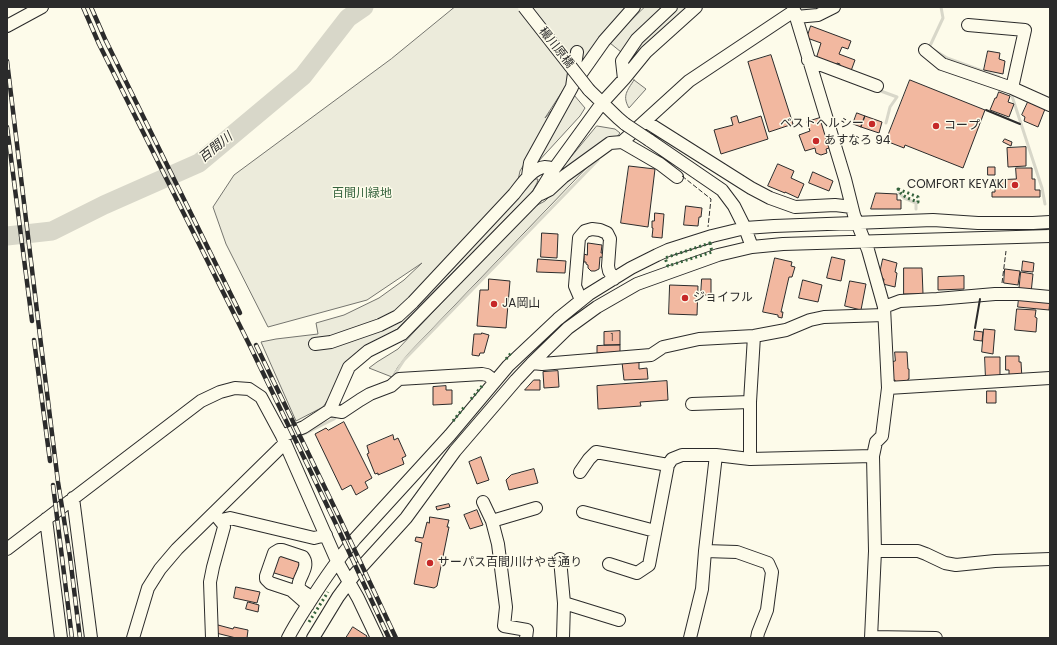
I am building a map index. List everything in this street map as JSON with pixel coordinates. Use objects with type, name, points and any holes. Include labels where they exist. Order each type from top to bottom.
[{"type":"street","points":[[7,26],[42,7]]},
{"type":"street","name":"穝川原橋","points":[[524,7],[589,90],[602,104],[626,124],[722,190],[734,206],[745,228],[752,247]]},
{"type":"street","points":[[528,176],[530,164],[572,87],[604,41],[634,7]]},
{"type":"street","points":[[624,79],[622,61],[637,39],[671,7]]},
{"type":"street","points":[[336,411],[349,367],[368,351],[402,334],[538,195],[554,169],[602,104],[646,52],[696,7]]},
{"type":"street","points":[[622,142],[690,81],[794,11],[818,15],[834,7]]},
{"type":"street","points":[[794,11],[845,179],[856,223],[868,250],[884,311],[888,388],[882,436],[876,442],[873,456],[875,550],[871,637],[936,638]]},
{"type":"street","points":[[968,25],[1025,30],[1012,88]]},
{"type":"street","points":[[925,50],[942,64],[1012,88],[1050,105]]},
{"type":"street","points":[[572,87],[577,52]]},
{"type":"street","points":[[808,60],[877,86]]},
{"type":"street","points":[[645,121],[751,188],[770,198],[795,207],[852,207]]},
{"type":"street","points":[[538,195],[549,190],[563,177],[610,143],[622,142],[660,164],[677,177]]},
{"type":"street","points":[[315,344],[331,342],[380,325],[398,316],[413,302],[514,194],[528,176],[540,168],[546,167],[554,169]]},
{"type":"street","points":[[288,638],[310,601],[337,561],[355,539],[450,435],[508,366],[558,319],[581,300],[638,265],[668,250],[712,236],[745,228],[933,220],[978,223],[1050,222]]},
{"type":"street","points":[[581,300],[575,286],[579,238],[585,231],[592,229],[607,233],[610,239],[608,266],[614,279]]},
{"type":"street","points":[[312,638],[354,574],[406,518],[455,451],[532,362],[574,324],[597,307],[637,284],[718,255],[752,247],[783,244],[1050,236]]},
{"type":"street","points":[[532,362],[542,364],[651,355],[663,347],[699,339],[754,336],[786,330],[810,320],[824,317],[884,311],[900,301],[995,294],[1018,294],[1050,297]]},
{"type":"street","points":[[750,458],[750,402],[754,336]]},
{"type":"street","points":[[133,638],[143,601],[154,578],[177,549],[217,517],[283,440],[304,427],[336,411],[342,412],[370,394],[391,386],[399,379],[482,374],[487,375],[495,381]]},
{"type":"street","points":[[888,388],[1050,378]]},
{"type":"street","points":[[7,549],[201,401],[220,392],[235,388],[249,389],[261,397],[283,440],[337,561],[358,598],[377,638]]},
{"type":"street","points":[[692,404],[750,402]]},
{"type":"street","points":[[580,472],[589,458],[596,452],[668,465]]},
{"type":"street","points":[[609,564],[637,573],[649,565],[668,465],[672,459],[682,455],[716,455],[750,458],[873,456]]},
{"type":"street","points":[[690,638],[702,589],[716,455]]},
{"type":"street","points":[[73,498],[91,638]]},
{"type":"street","points":[[484,502],[492,522],[498,544],[506,606],[504,626],[527,630],[526,638]]},
{"type":"street","points":[[492,522],[536,508]]},
{"type":"street","points":[[583,512],[655,531]]},
{"type":"street","points":[[217,517],[230,518],[314,538],[326,535]]},
{"type":"street","points":[[212,638],[210,582],[212,567],[224,527],[224,524],[217,517]]},
{"type":"street","points":[[46,519],[61,638]]},
{"type":"street","points":[[296,590],[306,566],[305,559],[300,555],[282,550],[276,551],[264,579],[270,583],[291,590],[296,590],[310,601]]},
{"type":"street","points":[[875,550],[918,551],[945,563],[956,565],[995,561],[1050,560]]},
{"type":"street","points":[[705,551],[737,552],[768,563],[772,572],[767,610],[757,638]]},
{"type":"street","points":[[560,559],[564,603],[563,638]]},
{"type":"street","points":[[564,603],[619,620]]},
{"type":"green space","name":"百間川緑地","points":[[455,7],[629,7],[567,84],[545,118],[558,103],[560,104],[520,171],[517,185],[382,330],[535,179],[538,179],[532,192],[396,330],[358,351],[323,407],[296,421],[261,342],[318,334],[316,323],[344,315],[379,298],[404,280],[422,263],[367,300],[268,327],[226,244],[213,207],[234,175],[391,59]]},
{"type":"green space","points":[[645,7],[667,7],[621,52],[610,43]]},
{"type":"green space","points":[[677,7],[690,7],[637,53],[634,51],[654,28]]},
{"type":"green space","points":[[634,80],[646,89],[629,108],[626,100],[626,94]]},
{"type":"green space","points":[[574,95],[585,108],[580,116],[536,164]]},
{"type":"green space","points":[[597,126],[615,129],[620,133],[616,138],[557,176],[566,163]]},
{"type":"green space","points":[[595,159],[408,354],[392,377],[369,368],[398,349],[530,209],[545,201]]},
{"type":"building","points":[[811,26],[851,41],[848,49],[842,47],[839,54],[855,60],[851,71],[839,67],[840,64],[837,63],[836,66],[816,59],[821,43],[807,38]]},
{"type":"building","points":[[988,51],[1000,53],[999,59],[1005,61],[1003,74],[984,70]]},
{"type":"building","points":[[771,55],[793,124],[769,132],[748,62]]},
{"type":"building","points":[[910,80],[985,110],[963,168],[905,145],[904,148],[886,141]]},
{"type":"building","points":[[999,92],[1010,96],[1008,102],[1014,104],[1009,117],[990,110]]},
{"type":"building","points":[[1028,102],[1045,109],[1038,127],[1024,121],[1025,117],[1022,115]]},
{"type":"building","points":[[857,113],[865,116],[861,127],[853,124]]},
{"type":"building","points":[[737,116],[739,123],[761,116],[768,139],[721,154],[714,130],[733,125],[731,118]]},
{"type":"building","points":[[865,116],[882,122],[879,133],[861,127]]},
{"type":"building","name":"あすなろ 94","points":[[823,117],[832,147],[826,149],[827,153],[821,155],[816,153],[815,148],[805,151],[799,135],[810,131],[807,122]]},
{"type":"building","points":[[1005,139],[1012,142],[1011,146],[1003,142]]},
{"type":"building","points":[[1026,147],[1026,166],[1008,167],[1007,148]]},
{"type":"building","points":[[778,164],[794,171],[791,178],[804,184],[798,198],[768,186]]},
{"type":"building","points":[[629,166],[655,169],[648,227],[621,223]]},
{"type":"building","points":[[988,167],[995,167],[995,175],[988,175]]},
{"type":"building","name":"COMFORT KEYAKI","points":[[1016,168],[1032,168],[1032,179],[1035,179],[1035,190],[1040,190],[1040,197],[992,197],[992,192],[995,192],[995,180],[1016,179]]},
{"type":"building","points":[[813,172],[833,181],[829,191],[809,183]]},
{"type":"building","points":[[876,193],[897,194],[897,200],[901,200],[901,209],[871,209]]},
{"type":"building","points":[[686,206],[702,208],[698,226],[684,225]]},
{"type":"building","points":[[655,213],[664,214],[662,238],[652,237],[652,221],[654,221]]},
{"type":"building","points":[[542,233],[558,234],[557,258],[541,257]]},
{"type":"building","points":[[588,243],[602,245],[601,253],[605,253],[605,258],[600,257],[599,269],[595,271],[591,271],[586,262],[584,262],[584,254],[587,255]]},
{"type":"building","points":[[832,257],[845,260],[841,281],[827,278]]},
{"type":"building","points":[[775,258],[792,262],[791,266],[795,267],[792,277],[789,277],[781,312],[783,312],[782,318],[778,317],[778,315],[763,312]]},
{"type":"building","points":[[538,259],[566,261],[565,273],[537,272]]},
{"type":"building","points":[[883,259],[897,263],[895,272],[897,273],[895,287],[883,284],[884,279],[879,278]]},
{"type":"building","points":[[1023,261],[1034,263],[1033,272],[1022,271]]},
{"type":"building","points":[[904,268],[922,268],[923,294],[904,294]]},
{"type":"building","points":[[1005,269],[1020,271],[1018,285],[1004,283]]},
{"type":"building","points":[[1021,272],[1033,274],[1031,293],[1019,292]]},
{"type":"building","points":[[964,276],[964,289],[938,290],[938,277]]},
{"type":"building","points":[[489,279],[510,281],[506,328],[477,326],[480,290],[488,290]]},
{"type":"building","points":[[702,279],[711,279],[711,295],[701,295]]},
{"type":"building","points":[[803,280],[822,285],[818,302],[799,298]]},
{"type":"building","points":[[850,281],[866,284],[861,310],[845,306]]},
{"type":"building","points":[[670,285],[698,286],[697,315],[669,314]]},
{"type":"building","points":[[1019,298],[1050,301],[1049,310],[1018,307]]},
{"type":"building","points":[[1017,309],[1036,310],[1036,332],[1015,330]]},
{"type":"building","points":[[984,329],[995,330],[993,354],[982,352]]},
{"type":"building","points":[[620,331],[620,345],[604,345],[604,332]]},
{"type":"building","points":[[975,331],[983,332],[982,341],[974,340]]},
{"type":"building","points":[[482,333],[489,335],[484,353],[480,353],[479,356],[472,355],[474,334]]},
{"type":"building","points":[[620,345],[620,352],[597,353],[597,346]]},
{"type":"building","points":[[895,352],[907,352],[909,369],[908,385],[896,385],[895,380],[892,380],[891,362],[895,361]]},
{"type":"building","points":[[1006,356],[1019,356],[1019,362],[1021,362],[1022,379],[1009,379],[1009,370],[1006,370]]},
{"type":"building","points":[[985,357],[1000,357],[1000,378],[986,381]]},
{"type":"building","points":[[639,361],[639,369],[647,368],[648,379],[624,380],[622,362]]},
{"type":"building","points":[[558,371],[559,387],[544,388],[543,372]]},
{"type":"building","points":[[534,380],[540,380],[540,390],[525,390]]},
{"type":"building","points":[[667,381],[668,400],[640,402],[641,406],[598,409],[597,386]]},
{"type":"building","points":[[446,386],[446,390],[452,390],[452,404],[433,405],[433,387]]},
{"type":"building","points":[[987,391],[996,391],[996,403],[987,403]]},
{"type":"building","points":[[344,422],[372,478],[365,482],[368,488],[356,495],[351,485],[342,490],[315,434],[326,428],[328,430]]},
{"type":"building","points":[[393,435],[394,440],[398,438],[406,456],[402,458],[404,464],[378,475],[378,473],[375,474],[367,454],[369,453],[367,446]]},
{"type":"building","points":[[481,457],[489,480],[477,484],[469,462]]},
{"type":"building","points":[[534,469],[538,483],[509,490],[506,480],[511,475]]},
{"type":"building","points":[[449,504],[450,507],[437,510],[436,507]]},
{"type":"building","points":[[477,510],[483,525],[470,529],[464,515]]},
{"type":"building","name":"サーパス百間川けやき通り","points":[[430,517],[449,520],[447,527],[449,527],[437,586],[434,588],[414,584],[422,543],[415,541],[416,537],[423,538],[427,522],[429,523]]},
{"type":"building","points":[[277,552],[301,559],[294,579],[271,572]]},
{"type":"building","points":[[236,587],[260,592],[257,603],[234,598]]},
{"type":"building","points":[[248,602],[259,605],[258,612],[246,609]]},
{"type":"building","points":[[218,625],[233,629],[234,627],[248,630],[247,638],[236,638],[216,633]]},
{"type":"building","points":[[353,627],[367,636],[366,638],[346,638]]},
{"type":"waterway","name":"百間川","points":[[7,236],[52,231],[104,205],[199,163],[303,76],[348,18],[364,7]]},
{"type":"waterway","points":[[929,48],[943,18],[941,7]]},
{"type":"waterway","points":[[797,9],[815,10]]},
{"type":"waterway","points":[[934,50],[947,58],[999,77]]},
{"type":"waterway","points":[[878,90],[897,97],[890,107],[886,123]]},
{"type":"waterway","points":[[1011,93],[1042,188],[1045,204]]},
{"type":"waterway","points":[[393,377],[404,360],[598,160]]},
{"type":"waterway","points":[[899,193],[904,198],[916,203],[916,209]]},
{"type":"waterway","points":[[304,434],[334,419],[337,415]]},
{"type":"railway","points":[[83,7],[99,44],[250,346],[389,638]]},
{"type":"railway","points":[[91,7],[105,39],[240,313]]},
{"type":"railway","points":[[7,61],[58,482],[70,557],[80,638]]},
{"type":"railway","points":[[7,127],[32,321]]},
{"type":"railway","points":[[34,340],[50,461]]},
{"type":"railway","points":[[256,345],[396,638]]},
{"type":"railway","points":[[53,485],[72,638]]},
{"type":"hedge","points":[[898,189],[918,197],[918,202],[904,196],[898,189]]},
{"type":"hedge","points":[[710,243],[712,252],[668,266],[665,258],[710,243]]},
{"type":"hedge","points":[[506,359],[511,353]]},
{"type":"hedge","points":[[471,399],[482,386]]},
{"type":"hedge","points":[[453,421],[465,406]]},
{"type":"hedge","points":[[309,622],[328,592]]},
{"type":"fence","points":[[682,176],[711,199],[708,227]]},
{"type":"fence","points":[[1002,283],[1006,251]]},
{"type":"wall","points":[[986,110],[1020,124]]},
{"type":"wall","points":[[975,328],[980,299]]},
{"type":"place","name":"ベストヘルシー","points":[[872,124]]},
{"type":"place","name":"コープ","points":[[936,126]]},
{"type":"place","name":"あすなろ 94","points":[[816,141]]},
{"type":"place","name":"COMFORT KEYAKI","points":[[1015,185]]},
{"type":"place","name":"ジョイフル","points":[[685,298]]},
{"type":"place","name":"JA岡山","points":[[494,304]]},
{"type":"place","name":"サーパス百間川けやき通り","points":[[430,563]]}]
